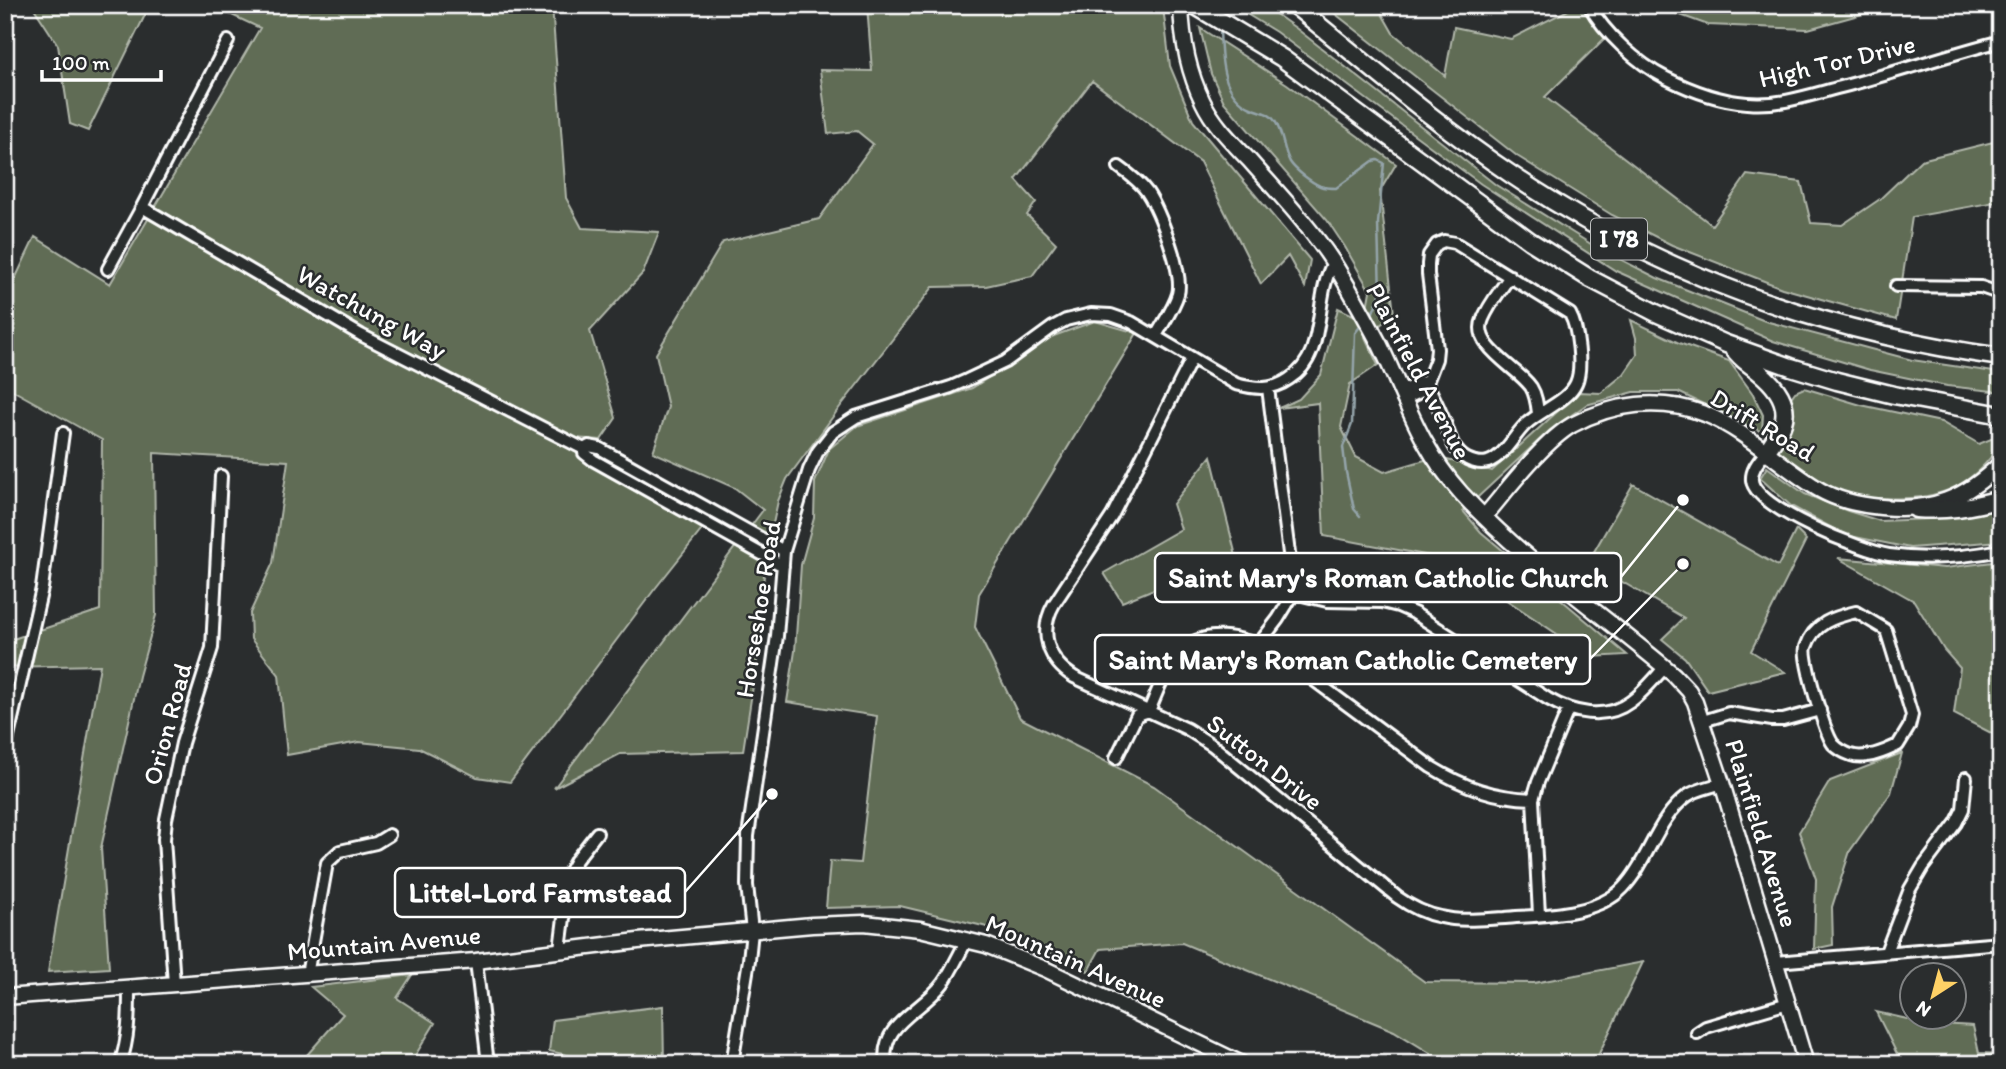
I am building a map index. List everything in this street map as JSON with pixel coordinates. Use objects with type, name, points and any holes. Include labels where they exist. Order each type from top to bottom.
[{"type":"highway","name":"I 78","points":[[1194,5],[1282,58],[1509,227],[1625,297],[1731,346],[1791,367],[1894,395],[2001,415]]},
{"type":"highway","name":"I 78","points":[[1294,5],[1416,104],[1503,168],[1586,221],[1633,246],[1736,292],[1817,319],[1912,342],[2001,356]]},
{"type":"highway","points":[[1731,346],[1740,359],[1771,382],[1782,400],[1784,421],[1766,452]]},
{"type":"highway","points":[[1916,509],[1958,509],[2001,499]]},
{"type":"main road","name":"Plainfield Avenue","points":[[1181,5],[1182,33],[1190,70],[1211,116],[1304,223],[1333,264],[1359,306],[1424,444],[1440,468],[1483,517],[1530,559],[1665,667],[1689,691],[1703,721],[1806,1064]]},
{"type":"main road","name":"Drift Road","points":[[1483,517],[1554,439],[1570,427],[1601,412],[1651,403],[1708,415],[1820,489],[1841,500],[1861,505],[1916,509],[1932,506],[1970,489],[2001,463]]},
{"type":"main road","name":"Mountain Avenue","points":[[5,997],[476,961],[560,949],[812,925],[864,923],[919,929],[986,945],[1045,969],[1242,1064]]},
{"type":"street","name":"High Tor Drive","points":[[1589,5],[1627,51],[1657,74],[1712,97],[1746,103],[1789,101],[2001,41]]},
{"type":"street","points":[[108,269],[228,41]]},
{"type":"street","points":[[1119,167],[1147,191],[1179,270],[1178,295],[1156,337]]},
{"type":"street","name":"Watchung Way","points":[[142,207],[361,335],[584,449],[584,453],[593,460],[783,566]]},
{"type":"street","points":[[1401,396],[1421,382],[1427,384],[1454,446],[1465,458],[1478,463],[1489,461],[1538,413],[1570,393],[1578,380],[1574,322],[1570,314],[1510,276],[1450,241],[1444,241],[1437,244],[1429,255],[1428,274],[1437,349],[1427,384]]},
{"type":"street","points":[[1258,645],[1293,593],[1268,388],[1295,376],[1310,356],[1324,284],[1333,264]]},
{"type":"street","points":[[1510,276],[1483,318],[1481,332],[1489,347],[1531,387],[1538,413]]},
{"type":"street","points":[[1896,286],[1981,287],[2001,294]]},
{"type":"street","name":"Horseshoe Road","points":[[732,1064],[752,931],[747,885],[748,836],[777,636],[785,551],[809,470],[818,451],[833,432],[856,416],[967,380],[1015,355],[1053,327],[1080,316],[1101,314],[1121,318],[1237,384],[1251,388],[1268,388]]},
{"type":"street","name":"Sutton Drive","points":[[1192,358],[1112,516],[1051,609],[1046,629],[1047,645],[1051,655],[1065,672],[1187,729],[1212,745],[1397,897],[1418,910],[1441,918],[1464,920],[1561,914],[1598,904],[1622,889],[1650,844],[1687,796],[1722,783]]},
{"type":"street","points":[[5,750],[43,588],[63,433]]},
{"type":"street","name":"Watchung Way","points":[[584,449],[589,446],[598,449],[785,551]]},
{"type":"street","points":[[1766,452],[1753,473],[1752,480],[1757,493],[1794,518],[1849,543],[1889,555],[1918,557],[1979,555],[2001,550]]},
{"type":"street","name":"Orion Road","points":[[174,984],[164,839],[182,743],[212,648],[221,476]]},
{"type":"street","points":[[1293,593],[1327,601],[1382,602],[1398,606],[1414,613],[1536,692],[1568,710],[1586,714],[1622,707],[1665,667]]},
{"type":"street","points":[[1856,612],[1886,630],[1889,635],[1912,715],[1909,727],[1898,745],[1893,748],[1863,756],[1852,755],[1840,750],[1832,742],[1820,710],[1804,655],[1808,643],[1822,623],[1856,612]]},
{"type":"street","points":[[1116,758],[1137,715],[1149,712],[1172,661],[1190,644],[1213,635],[1258,645],[1292,663],[1451,779],[1483,793],[1533,799]]},
{"type":"street","points":[[1539,915],[1533,799],[1568,710]]},
{"type":"street","points":[[1703,721],[1729,713],[1778,720],[1820,710]]},
{"type":"street","points":[[1886,952],[1910,889],[1963,809],[1966,778]]},
{"type":"street","points":[[560,949],[570,871],[597,833]]},
{"type":"street","points":[[307,975],[327,863],[340,851],[376,843],[389,835]]},
{"type":"street","points":[[886,1064],[885,1046],[892,1031],[926,1002],[943,983],[967,940]]},
{"type":"street","points":[[1776,962],[2001,943]]},
{"type":"street","points":[[476,961],[488,1064]]},
{"type":"street","points":[[120,1064],[129,1025],[129,988]]},
{"type":"street","points":[[1697,1033],[1706,1027],[1788,1003]]},
{"type":"green space","points":[[32,5],[150,5],[88,131],[70,124],[58,45]]},
{"type":"green space","points":[[210,5],[552,5],[566,198],[582,228],[659,232],[643,273],[590,331],[616,418],[601,440],[548,436],[704,527],[510,782],[477,777],[419,748],[359,742],[287,755],[279,675],[251,639],[250,613],[273,563],[288,461],[154,453],[156,615],[139,676],[101,848],[109,968],[48,972],[100,665],[5,667],[5,632],[13,639],[100,610],[102,440],[5,386],[5,300],[35,237],[110,284],[260,28]]},
{"type":"green space","points":[[867,5],[1163,7],[1170,66],[1193,121],[1310,260],[1305,287],[1288,256],[1261,284],[1200,162],[1092,81],[1016,180],[1036,202],[1027,215],[1056,243],[1032,276],[986,286],[933,287],[787,479],[778,501],[765,560],[759,647],[743,751],[620,754],[554,788],[763,510],[735,488],[653,452],[668,407],[656,354],[723,242],[819,219],[873,144],[857,131],[828,134],[820,70],[872,71]]},
{"type":"green space","points":[[1232,5],[1263,5],[1496,185],[1594,246],[1657,278],[1765,321],[1912,360],[2001,373],[2001,392],[1947,386],[1870,370],[1773,341],[1616,271],[1481,184],[1276,32]]},
{"type":"green space","points":[[1324,5],[1377,5],[1393,33],[1445,76],[1454,27],[1511,39],[1582,5],[1606,37],[1545,97],[1712,225],[1747,175],[1801,182],[1811,223],[1842,225],[1880,199],[1921,160],[2001,140],[2001,201],[1912,217],[1896,320],[1782,288],[1672,245],[1612,215],[1517,156]]},
{"type":"green space","points":[[1669,5],[1895,5],[1808,29],[1708,25],[1669,11]]},
{"type":"green space","points":[[1200,28],[1287,84],[1396,164],[1380,191],[1394,314],[1365,337],[1378,365],[1350,384],[1341,427],[1356,457],[1384,472],[1435,457],[1492,471],[1579,392],[1601,393],[1624,374],[1637,355],[1631,320],[1679,343],[1729,361],[1753,394],[1763,415],[1762,432],[1678,392],[1634,392],[1586,405],[1550,430],[1463,511],[1481,532],[1627,655],[1591,657],[1446,559],[1324,536],[1318,403],[1279,408],[1299,399],[1321,375],[1338,308],[1353,315],[1367,308],[1370,291],[1327,220],[1224,102],[1211,74]]},
{"type":"green space","points":[[1095,321],[1137,333],[979,594],[975,627],[1020,718],[1154,786],[1425,982],[1534,983],[1643,962],[1594,1064],[1448,1064],[1394,1031],[1182,943],[1100,949],[1088,971],[1008,932],[900,906],[826,908],[830,861],[860,863],[877,716],[787,702],[795,651],[801,565],[814,518],[815,482],[829,449],[857,426],[972,388],[1051,337]]},
{"type":"green space","points":[[1804,388],[1861,405],[1941,422],[1979,444],[2001,435],[2000,442],[1979,470],[1955,487],[1914,498],[1859,497],[1825,483],[1776,451],[1791,420],[1790,399],[1795,392]]},
{"type":"green space","points":[[1211,456],[1241,576],[1193,573],[1122,602],[1104,573],[1181,529],[1173,504]]},
{"type":"green space","points":[[1767,467],[1805,494],[1880,521],[1929,519],[2001,507],[2001,541],[1910,548],[1845,535],[1791,506],[1760,478]]},
{"type":"green space","points":[[1633,484],[1778,566],[1796,530],[1806,540],[1751,651],[1785,672],[1708,691],[1685,658],[1662,639],[1684,618],[1588,562]]},
{"type":"green space","points":[[1838,558],[1945,568],[2001,561],[2001,738],[1954,714],[1960,668],[1944,650],[1914,601]]},
{"type":"green space","points":[[1902,753],[1891,793],[1850,851],[1832,907],[1833,945],[1814,949],[1816,879],[1799,832],[1830,781]]},
{"type":"green space","points":[[412,975],[397,998],[435,1023],[410,1064],[299,1064],[343,1014],[311,987]]},
{"type":"green space","points":[[663,1006],[664,1064],[594,1064],[590,1060],[549,1051],[553,1020]]},
{"type":"green space","points":[[1876,1012],[1898,1017],[1898,1030],[1968,1030],[1968,1026],[1973,1026],[1979,1053],[2001,1054],[2001,1064],[1902,1064]]},
{"type":"green space","points":[[182,1056],[248,1061],[258,1064],[181,1064]]},
{"type":"waterway","points":[[1219,5],[1220,13]]},
{"type":"waterway","points":[[1220,27],[1224,73],[1233,94],[1241,102],[1273,118],[1290,162],[1299,172],[1320,186],[1336,188],[1373,161],[1384,163],[1378,223],[1380,295],[1369,317]]},
{"type":"waterway","points":[[1360,516],[1354,509],[1343,447],[1352,424],[1355,333],[1362,324]]},
{"type":"place","name":"Saint Mary's Roman Catholic Church","points":[[1683,500]]},
{"type":"place","name":"Saint Mary's Roman Catholic Cemetery","points":[[1683,564]]},
{"type":"place","name":"Littel-Lord Farmstead","points":[[772,794]]}]
